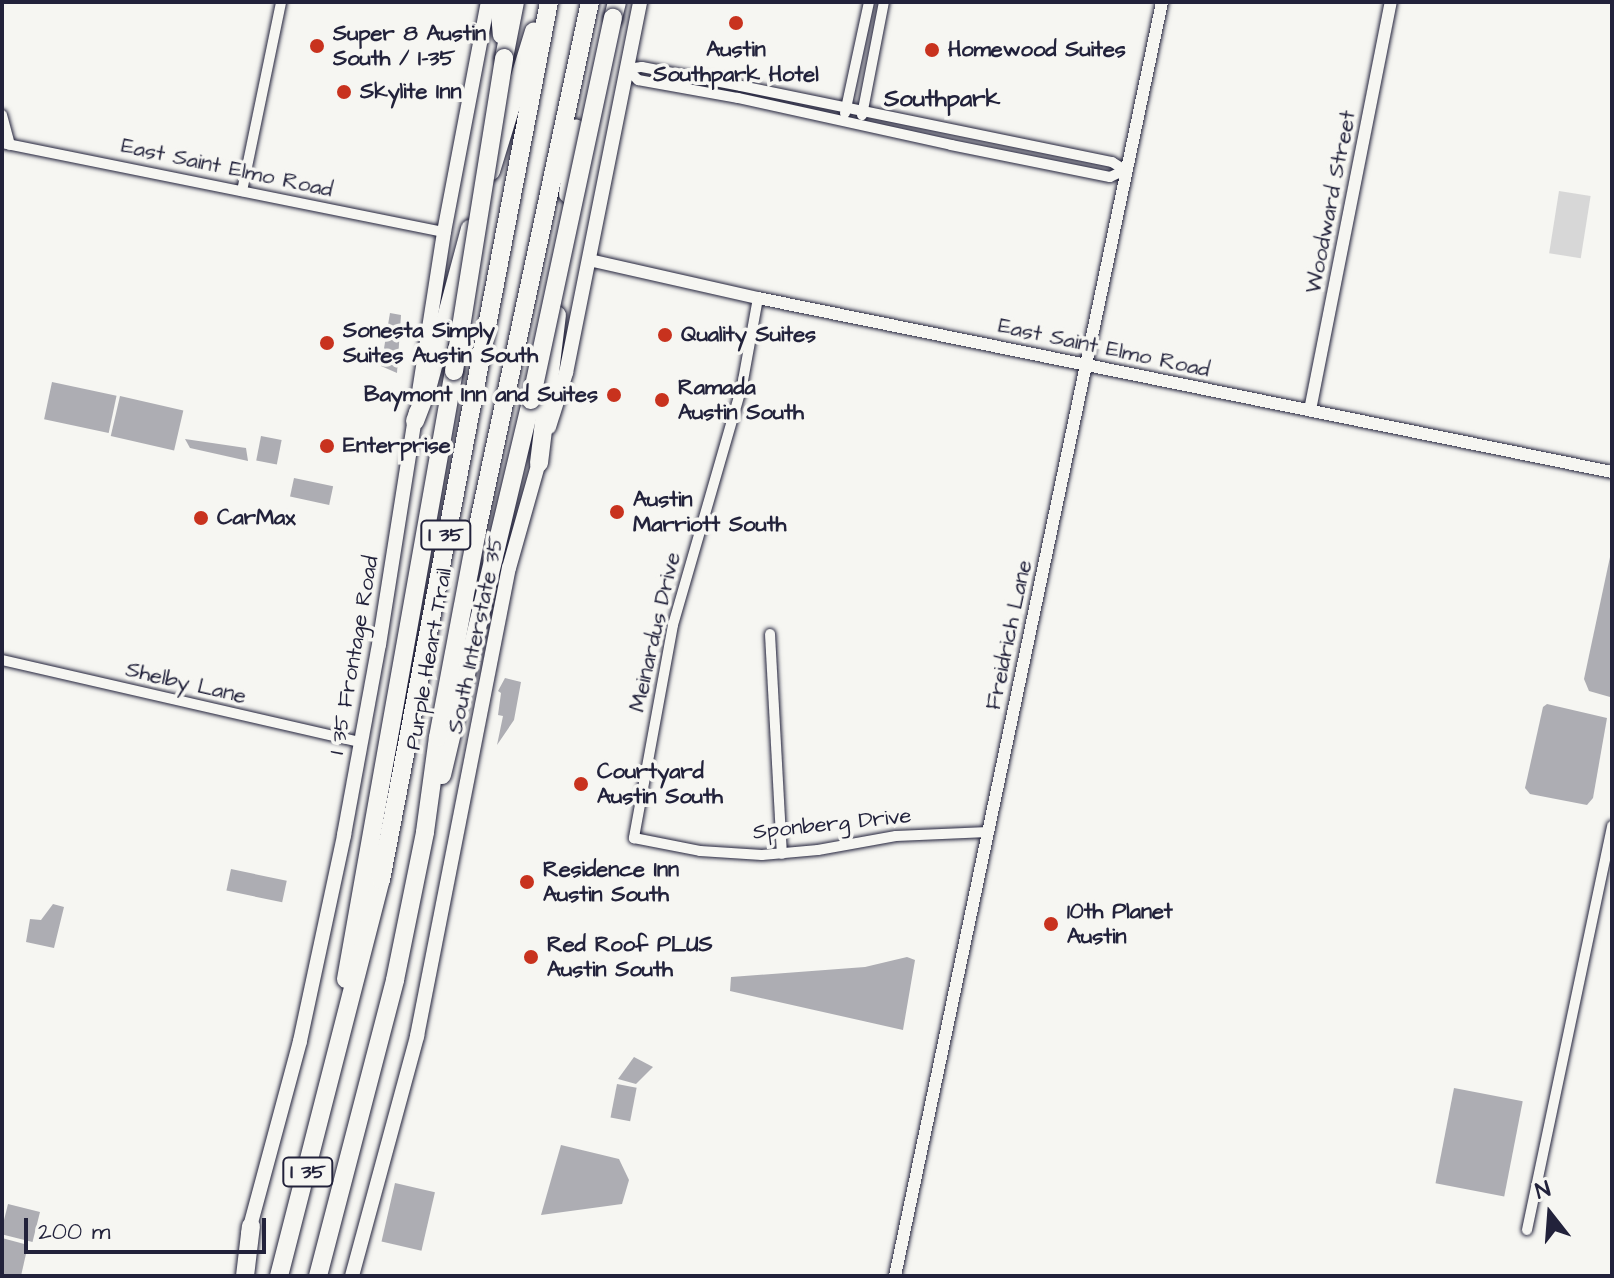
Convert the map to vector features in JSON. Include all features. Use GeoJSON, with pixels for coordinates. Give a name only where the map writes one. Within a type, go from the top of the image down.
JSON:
{"type":"FeatureCollection","features":[{"type":"Feature","properties":{"kind":"highway"},"geometry":{"type":"LineString","coordinates":[[499,2],[504,58]]}},
{"type":"Feature","properties":{"kind":"highway"},"geometry":{"type":"LineString","coordinates":[[335,1067],[352,938],[454,371],[515,2]]}},
{"type":"Feature","properties":{"kind":"highway"},"geometry":{"type":"LineString","coordinates":[[415,421],[427,389],[472,223],[547,2]]}},
{"type":"Feature","properties":{"kind":"highway","name":"Purple Heart Trail"},"geometry":{"type":"LineString","coordinates":[[279,1276],[381,880],[547,2]]}},
{"type":"Feature","properties":{"kind":"highway","name":"Purple Heart Trail"},"geometry":{"type":"LineString","coordinates":[[318,1276],[380,1044],[425,832],[438,737],[476,535],[579,68],[590,2]]}},
{"type":"Feature","properties":{"kind":"highway"},"geometry":{"type":"LineString","coordinates":[[425,832],[466,684],[531,400],[614,7]]}},
{"type":"Feature","properties":{"kind":"highway"},"geometry":{"type":"LineString","coordinates":[[539,463],[579,105],[579,68]]}},
{"type":"Feature","properties":{"kind":"highway"},"geometry":{"type":"LineString","coordinates":[[245,1276],[251,1226]]}},
{"type":"Feature","properties":{"kind":"main road"},"geometry":{"type":"LineString","coordinates":[[415,421],[444,232],[488,2]]}},
{"type":"Feature","properties":{"kind":"main road","name":"South Interstate 35"},"geometry":{"type":"LineString","coordinates":[[352,1276],[417,1036],[464,814],[509,568],[566,373],[640,2]]}},
{"type":"Feature","properties":{"kind":"main road","name":"I 35 Frontage Road"},"geometry":{"type":"LineString","coordinates":[[251,1226],[288,1089],[331,896],[361,742],[415,421]]}},
{"type":"Feature","properties":{"kind":"main road"},"geometry":{"type":"LineString","coordinates":[[236,1276],[251,1226]]}},
{"type":"Feature","properties":{"kind":"street"},"geometry":{"type":"LineString","coordinates":[[242,191],[281,2]]}},
{"type":"Feature","properties":{"kind":"street"},"geometry":{"type":"LineString","coordinates":[[843,121],[869,2]]}},
{"type":"Feature","properties":{"kind":"street"},"geometry":{"type":"LineString","coordinates":[[860,125],[884,2]]}},
{"type":"Feature","properties":{"kind":"street","name":"Freidrich Lane"},"geometry":{"type":"LineString","coordinates":[[895,1276],[1162,2]]}},
{"type":"Feature","properties":{"kind":"street","name":"Woodward Street"},"geometry":{"type":"LineString","coordinates":[[1310,410],[1391,2]]}},
{"type":"Feature","properties":{"kind":"street"},"geometry":{"type":"LineString","coordinates":[[627,69],[642,67],[741,86],[1112,162],[1125,170]]}},
{"type":"Feature","properties":{"kind":"street"},"geometry":{"type":"LineString","coordinates":[[627,69],[638,80],[738,98],[1110,177],[1125,170]]}},
{"type":"Feature","properties":{"kind":"street"},"geometry":{"type":"LineString","coordinates":[[738,98],[741,86]]}},
{"type":"Feature","properties":{"kind":"street"},"geometry":{"type":"LineString","coordinates":[[2,115],[6,144]]}},
{"type":"Feature","properties":{"kind":"street","name":"East Saint Elmo Road"},"geometry":{"type":"LineString","coordinates":[[6,144],[444,232]]}},
{"type":"Feature","properties":{"kind":"street","name":"East Saint Elmo Road"},"geometry":{"type":"LineString","coordinates":[[589,260],[758,298],[1612,472]]}},
{"type":"Feature","properties":{"kind":"street","name":"Meinardus Drive"},"geometry":{"type":"LineString","coordinates":[[634,838],[673,625],[742,386],[758,298]]}},
{"type":"Feature","properties":{"kind":"street"},"geometry":{"type":"LineString","coordinates":[[770,634],[782,854]]}},
{"type":"Feature","properties":{"kind":"street","name":"Shelby Lane"},"geometry":{"type":"LineString","coordinates":[[2,660],[361,742]]}},
{"type":"Feature","properties":{"kind":"street"},"geometry":{"type":"LineString","coordinates":[[1527,1230],[1612,826]]}},
{"type":"Feature","properties":{"kind":"street","name":"Sponberg Drive"},"geometry":{"type":"LineString","coordinates":[[634,838],[714,852],[782,854],[896,836],[988,832]]}},
{"type":"Feature","properties":{"kind":"shaded area"},"geometry":{"type":"Polygon","coordinates":[[[1559,191],[1591,196],[1581,258],[1549,253],[1559,191]]]}},
{"type":"Feature","properties":{"kind":"shaded area"},"geometry":{"type":"Polygon","coordinates":[[[390,313],[401,315],[397,373],[381,366],[390,313]]]}},
{"type":"Feature","properties":{"kind":"shaded area"},"geometry":{"type":"Polygon","coordinates":[[[52,382],[117,396],[109,433],[44,419],[52,382]]]}},
{"type":"Feature","properties":{"kind":"shaded area"},"geometry":{"type":"Polygon","coordinates":[[[120,396],[183,411],[174,451],[111,436],[120,396]]]}},
{"type":"Feature","properties":{"kind":"shaded area"},"geometry":{"type":"Polygon","coordinates":[[[261,436],[282,440],[277,465],[256,461],[261,436]]]}},
{"type":"Feature","properties":{"kind":"shaded area"},"geometry":{"type":"Polygon","coordinates":[[[185,439],[246,448],[248,461],[190,448],[185,439]]]}},
{"type":"Feature","properties":{"kind":"shaded area"},"geometry":{"type":"Polygon","coordinates":[[[294,478],[333,486],[329,505],[290,497],[294,478]]]}},
{"type":"Feature","properties":{"kind":"shaded area"},"geometry":{"type":"Polygon","coordinates":[[[1610,557],[1610,697],[1589,691],[1584,679],[1610,557]]]}},
{"type":"Feature","properties":{"kind":"shaded area"},"geometry":{"type":"Polygon","coordinates":[[[505,678],[521,682],[514,720],[497,745],[503,716],[498,715],[501,693],[498,691],[505,678]]]}},
{"type":"Feature","properties":{"kind":"shaded area"},"geometry":{"type":"Polygon","coordinates":[[[1547,704],[1607,718],[1593,798],[1587,805],[1530,794],[1525,788],[1543,707],[1547,704]]]}},
{"type":"Feature","properties":{"kind":"shaded area"},"geometry":{"type":"Polygon","coordinates":[[[231,869],[287,881],[282,902],[226,891],[231,869]]]}},
{"type":"Feature","properties":{"kind":"shaded area"},"geometry":{"type":"Polygon","coordinates":[[[53,904],[64,907],[54,948],[26,942],[30,919],[41,920],[53,904]]]}},
{"type":"Feature","properties":{"kind":"shaded area"},"geometry":{"type":"Polygon","coordinates":[[[907,957],[915,960],[903,1030],[730,991],[731,977],[865,967],[907,957]]]}},
{"type":"Feature","properties":{"kind":"shaded area"},"geometry":{"type":"Polygon","coordinates":[[[634,1057],[653,1067],[636,1084],[618,1079],[634,1057]]]}},
{"type":"Feature","properties":{"kind":"shaded area"},"geometry":{"type":"Polygon","coordinates":[[[617,1084],[637,1088],[630,1121],[611,1117],[617,1084]]]}},
{"type":"Feature","properties":{"kind":"shaded area"},"geometry":{"type":"Polygon","coordinates":[[[1454,1088],[1523,1101],[1504,1197],[1435,1183],[1454,1088]]]}},
{"type":"Feature","properties":{"kind":"shaded area"},"geometry":{"type":"Polygon","coordinates":[[[561,1145],[619,1159],[629,1180],[622,1204],[541,1215],[561,1145]]]}},
{"type":"Feature","properties":{"kind":"shaded area"},"geometry":{"type":"Polygon","coordinates":[[[395,1183],[435,1192],[421,1251],[382,1241],[395,1183]]]}},
{"type":"Feature","properties":{"kind":"shaded area"},"geometry":{"type":"Polygon","coordinates":[[[8,1204],[40,1212],[33,1242],[2,1234],[8,1204]]]}},
{"type":"Feature","properties":{"kind":"shaded area"},"geometry":{"type":"Polygon","coordinates":[[[2,1238],[28,1245],[21,1276],[2,1276],[2,1238]]]}},
{"type":"Feature","properties":{"kind":"place","name":"Austin Southpark Hotel"},"geometry":{"type":"Point","coordinates":[736,23]}},
{"type":"Feature","properties":{"kind":"place","name":"Super 8 Austin South / I-35"},"geometry":{"type":"Point","coordinates":[317,46]}},
{"type":"Feature","properties":{"kind":"place","name":"Homewood Suites"},"geometry":{"type":"Point","coordinates":[932,50]}},
{"type":"Feature","properties":{"kind":"place","name":"Skylite Inn"},"geometry":{"type":"Point","coordinates":[344,92]}},
{"type":"Feature","properties":{"kind":"place","name":"Quality Suites"},"geometry":{"type":"Point","coordinates":[665,335]}},
{"type":"Feature","properties":{"kind":"place","name":"Sonesta Simply Suites Austin South"},"geometry":{"type":"Point","coordinates":[327,343]}},
{"type":"Feature","properties":{"kind":"place","name":"Baymont Inn and Suites"},"geometry":{"type":"Point","coordinates":[614,395]}},
{"type":"Feature","properties":{"kind":"place","name":"Ramada Austin South"},"geometry":{"type":"Point","coordinates":[662,400]}},
{"type":"Feature","properties":{"kind":"place","name":"Enterprise"},"geometry":{"type":"Point","coordinates":[327,446]}},
{"type":"Feature","properties":{"kind":"place","name":"Austin Marriott South"},"geometry":{"type":"Point","coordinates":[617,512]}},
{"type":"Feature","properties":{"kind":"place","name":"CarMax"},"geometry":{"type":"Point","coordinates":[201,518]}},
{"type":"Feature","properties":{"kind":"place","name":"Courtyard Austin South"},"geometry":{"type":"Point","coordinates":[581,784]}},
{"type":"Feature","properties":{"kind":"place","name":"Residence Inn Austin South"},"geometry":{"type":"Point","coordinates":[527,882]}},
{"type":"Feature","properties":{"kind":"place","name":"10th Planet Austin"},"geometry":{"type":"Point","coordinates":[1051,924]}},
{"type":"Feature","properties":{"kind":"place","name":"Red Roof PLUS Austin South"},"geometry":{"type":"Point","coordinates":[531,957]}},
{"type":"Feature","properties":{"kind":"district","name":"Southpark"},"geometry":{"type":"Point","coordinates":[942,100]}}]}
